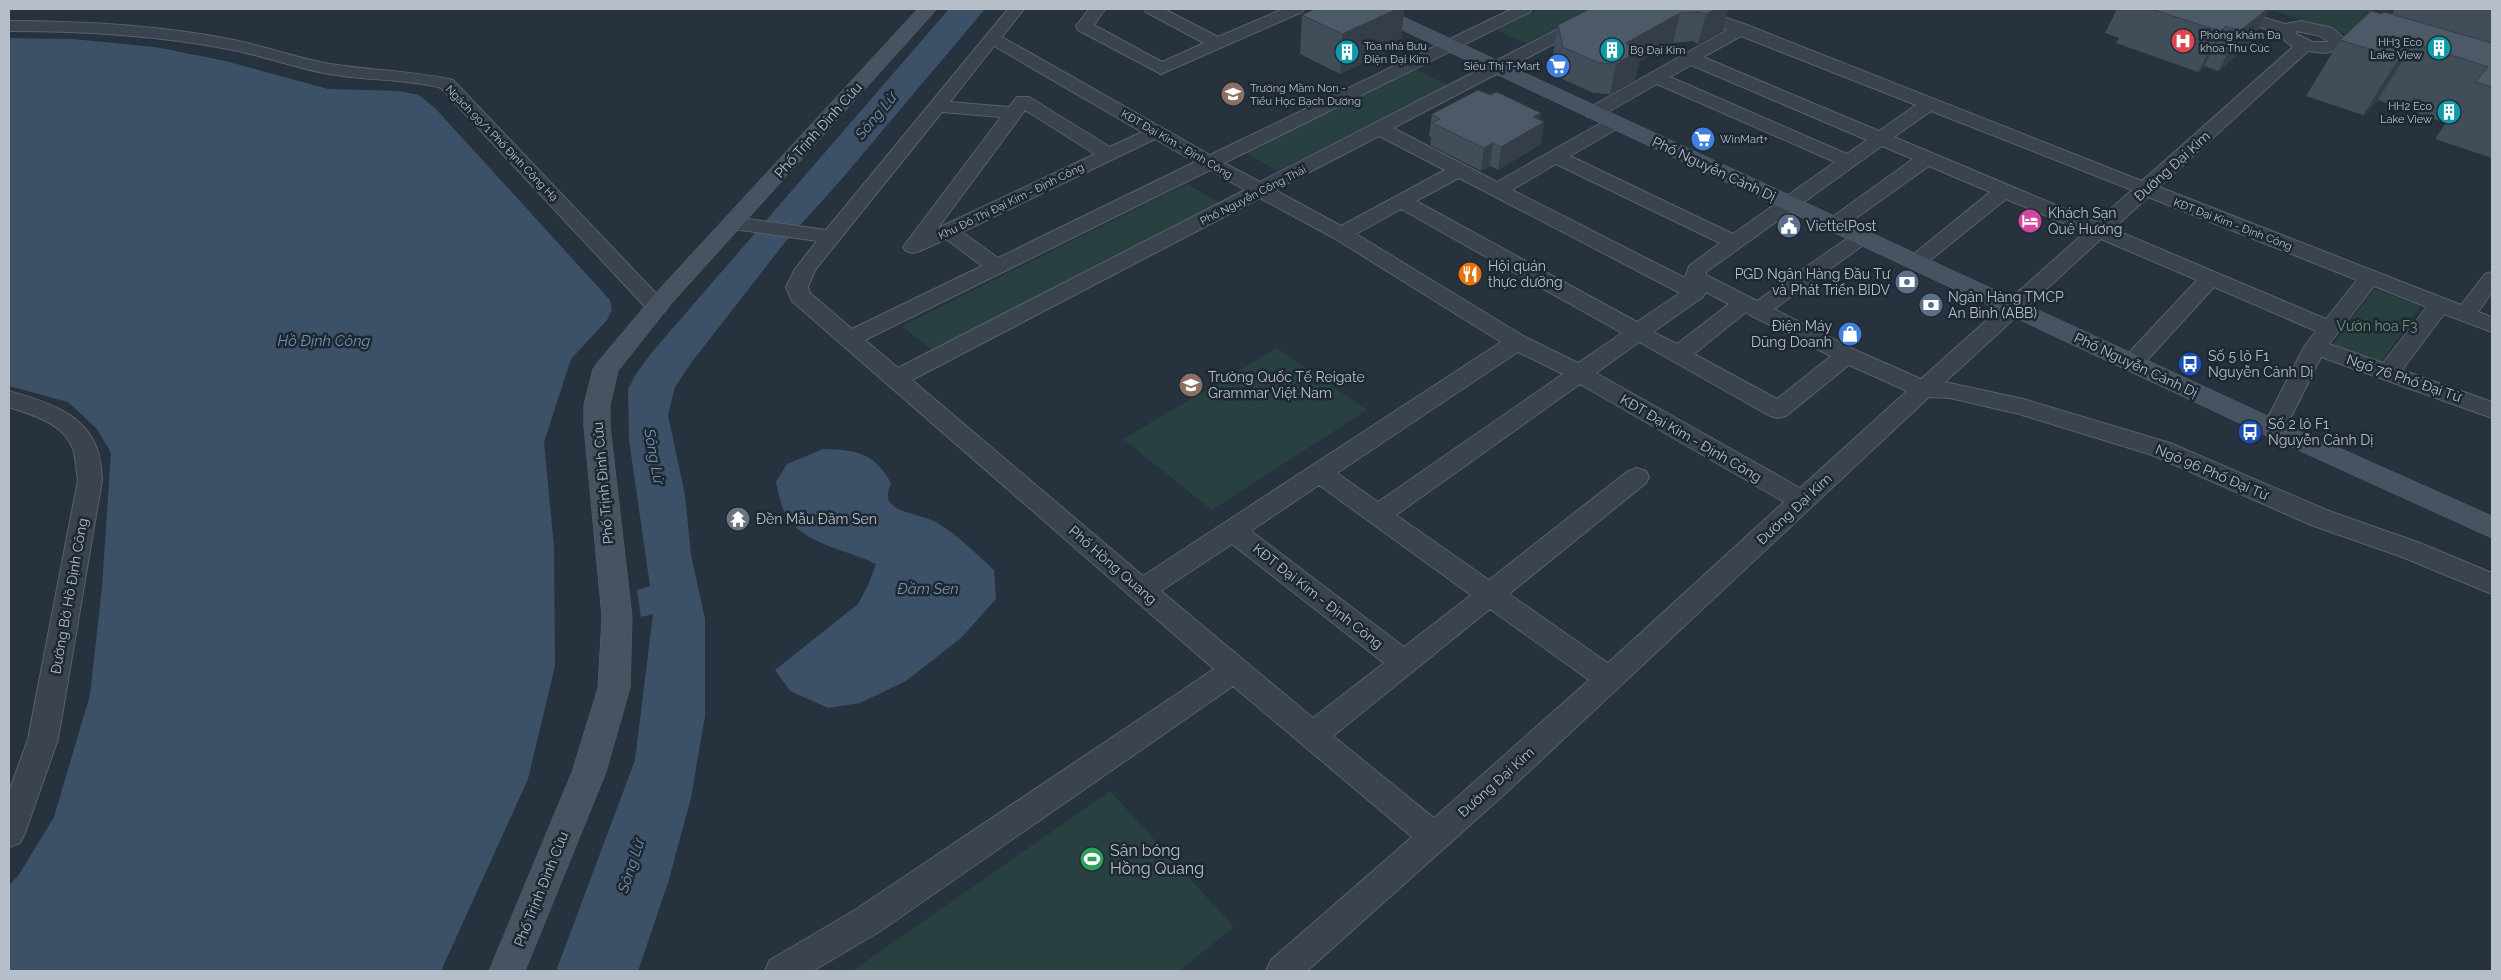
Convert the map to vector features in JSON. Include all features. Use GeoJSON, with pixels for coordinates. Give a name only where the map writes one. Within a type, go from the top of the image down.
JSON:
{"type":"FeatureCollection","features":[{"type":"Feature","properties":{"kind":"main road","name":"Phố Trịnh Đình Cửu"},"geometry":{"type":"LineString","coordinates":[[507,971],[590,772],[614,688],[617,617],[598,450],[597,405],[606,370],[657,306],[742,224],[928,9]]}},
{"type":"Feature","properties":{"kind":"main road","name":"Phố Nguyễn Cảnh Dị"},"geometry":{"type":"LineString","coordinates":[[1372,9],[2274,429],[2492,528]]}},
{"type":"Feature","properties":{"kind":"street"},"geometry":{"type":"LineString","coordinates":[[742,224],[830,237],[939,106],[1016,9]]}},
{"type":"Feature","properties":{"kind":"street"},"geometry":{"type":"LineString","coordinates":[[1097,9],[1084,26],[1161,69],[1296,9]]}},
{"type":"Feature","properties":{"kind":"street"},"geometry":{"type":"LineString","coordinates":[[1152,9],[1218,44]]}},
{"type":"Feature","properties":{"kind":"street"},"geometry":{"type":"LineString","coordinates":[[1252,9],[1272,20]]}},
{"type":"Feature","properties":{"kind":"street"},"geometry":{"type":"LineString","coordinates":[[850,339],[1524,9]]}},
{"type":"Feature","properties":{"kind":"street","name":"Phố Nguyễn Công Thái"},"geometry":{"type":"LineString","coordinates":[[896,379],[1610,9]]}},
{"type":"Feature","properties":{"kind":"street","name":"KĐT Đại Kim - Định Công"},"geometry":{"type":"LineString","coordinates":[[1687,9],[2492,325]]}},
{"type":"Feature","properties":{"kind":"street"},"geometry":{"type":"LineString","coordinates":[[2220,9],[2290,28],[2318,29],[2345,44],[2328,48],[2304,45],[2288,36],[2290,28]]}},
{"type":"Feature","properties":{"kind":"street"},"geometry":{"type":"LineString","coordinates":[[2239,9],[2290,28]]}},
{"type":"Feature","properties":{"kind":"street","name":"Ngách 99/1 Phố Định Công Hạ"},"geometry":{"type":"LineString","coordinates":[[9,26],[108,29],[180,37],[256,50],[324,68],[369,74],[423,77],[447,84],[657,306]]}},
{"type":"Feature","properties":{"kind":"street"},"geometry":{"type":"LineString","coordinates":[[1593,113],[1741,29]]}},
{"type":"Feature","properties":{"kind":"street","name":"KĐT Đại Kim - Định Công"},"geometry":{"type":"LineString","coordinates":[[992,38],[1210,163],[1341,234],[1517,342],[1581,374],[1802,501]]}},
{"type":"Feature","properties":{"kind":"street","name":"Đường Đại Kim"},"geometry":{"type":"LineString","coordinates":[[1283,971],[1435,838],[1923,389],[2146,190],[2304,45]]}},
{"type":"Feature","properties":{"kind":"street"},"geometry":{"type":"LineString","coordinates":[[1690,58],[2329,328]]}},
{"type":"Feature","properties":{"kind":"street"},"geometry":{"type":"LineString","coordinates":[[1656,77],[1848,162]]}},
{"type":"Feature","properties":{"kind":"street"},"geometry":{"type":"LineString","coordinates":[[939,106],[1014,113],[1023,101],[1109,154]]}},
{"type":"Feature","properties":{"kind":"street"},"geometry":{"type":"LineString","coordinates":[[1378,515],[1638,333],[1695,285],[1696,270],[1929,104]]}},
{"type":"Feature","properties":{"kind":"street","name":"Khu Đô Thị Đại Kim - Định Công"},"geometry":{"type":"LineString","coordinates":[[1014,113],[913,248],[1156,132]]}},
{"type":"Feature","properties":{"kind":"street"},"geometry":{"type":"LineString","coordinates":[[1497,190],[1614,123]]}},
{"type":"Feature","properties":{"kind":"street"},"geometry":{"type":"LineString","coordinates":[[1380,129],[1497,190],[1695,285],[1751,307],[1847,355],[1923,389]]}},
{"type":"Feature","properties":{"kind":"street"},"geometry":{"type":"LineString","coordinates":[[1556,157],[1735,243]]}},
{"type":"Feature","properties":{"kind":"street"},"geometry":{"type":"LineString","coordinates":[[1835,224],[1927,158]]}},
{"type":"Feature","properties":{"kind":"street"},"geometry":{"type":"LineString","coordinates":[[1341,234],[1458,170]]}},
{"type":"Feature","properties":{"kind":"street"},"geometry":{"type":"LineString","coordinates":[[1916,262],[2004,190]]}},
{"type":"Feature","properties":{"kind":"street"},"geometry":{"type":"LineString","coordinates":[[1401,202],[1778,410],[1847,355]]}},
{"type":"Feature","properties":{"kind":"street"},"geometry":{"type":"LineString","coordinates":[[948,231],[998,268]]}},
{"type":"Feature","properties":{"kind":"street","name":"Phố Hồng Quang"},"geometry":{"type":"LineString","coordinates":[[830,237],[805,269],[797,287],[800,296],[1234,670],[1435,838]]}},
{"type":"Feature","properties":{"kind":"street"},"geometry":{"type":"LineString","coordinates":[[1678,354],[1862,237]]}},
{"type":"Feature","properties":{"kind":"street"},"geometry":{"type":"LineString","coordinates":[[2132,363],[2211,278]]}},
{"type":"Feature","properties":{"kind":"street"},"geometry":{"type":"LineString","coordinates":[[2274,429],[2315,347],[2370,278]]}},
{"type":"Feature","properties":{"kind":"street"},"geometry":{"type":"LineString","coordinates":[[2465,314],[2492,278]]}},
{"type":"Feature","properties":{"kind":"street"},"geometry":{"type":"LineString","coordinates":[[2388,373],[2440,305]]}},
{"type":"Feature","properties":{"kind":"street"},"geometry":{"type":"LineString","coordinates":[[1143,590],[1517,342]]}},
{"type":"Feature","properties":{"kind":"street","name":"Ngõ 76 Phố Đại Từ"},"geometry":{"type":"LineString","coordinates":[[2315,347],[2492,410]]}},
{"type":"Feature","properties":{"kind":"street","name":"Ngõ 96 Phố Đại Từ"},"geometry":{"type":"LineString","coordinates":[[1923,389],[1950,390],[2023,407],[2162,449],[2320,518],[2412,550],[2492,584]]}},
{"type":"Feature","properties":{"kind":"street","name":"Đường Bờ Hồ Định Công"},"geometry":{"type":"LineString","coordinates":[[9,399],[54,414],[73,429],[85,447],[90,480],[43,739],[9,833]]}},
{"type":"Feature","properties":{"kind":"street"},"geometry":{"type":"LineString","coordinates":[[1319,473],[1609,679]]}},
{"type":"Feature","properties":{"kind":"street"},"geometry":{"type":"LineString","coordinates":[[1313,735],[1637,477]]}},
{"type":"Feature","properties":{"kind":"street","name":"KĐT Đại Kim - Định Công"},"geometry":{"type":"LineString","coordinates":[[1233,531],[1403,662]]}},
{"type":"Feature","properties":{"kind":"street"},"geometry":{"type":"LineString","coordinates":[[782,971],[867,921],[1234,670]]}},
{"type":"Feature","properties":{"kind":"green space"},"geometry":{"type":"Polygon","coordinates":[[[1538,9],[1594,9],[1526,43],[1496,30],[1538,9]]]}},
{"type":"Feature","properties":{"kind":"green space"},"geometry":{"type":"Polygon","coordinates":[[[2268,9],[2373,9],[2346,34],[2268,9]]]}},
{"type":"Feature","properties":{"kind":"green space"},"geometry":{"type":"Polygon","coordinates":[[[1415,69],[1447,85],[1278,171],[1246,153],[1415,69]]]}},
{"type":"Feature","properties":{"kind":"green space"},"geometry":{"type":"Polygon","coordinates":[[[1187,184],[1220,203],[932,350],[902,326],[1187,184]]]}},
{"type":"Feature","properties":{"kind":"green space","name":"Vườn hoa F3"},"geometry":{"type":"Polygon","coordinates":[[[2375,289],[2420,306],[2380,364],[2333,344],[2375,289]]]}},
{"type":"Feature","properties":{"kind":"green space"},"geometry":{"type":"Polygon","coordinates":[[[1277,348],[1367,410],[1212,510],[1123,439],[1277,348]]]}},
{"type":"Feature","properties":{"kind":"green space","name":"Sân bóng Hồng Quang"},"geometry":{"type":"Polygon","coordinates":[[[1110,791],[1234,927],[1179,971],[852,971],[1110,791]]]}},
{"type":"Feature","properties":{"kind":"water","name":"Sông Lừ"},"geometry":{"type":"Polygon","coordinates":[[[949,9],[985,9],[840,181],[786,241],[691,363],[675,387],[668,415],[685,495],[691,555],[705,619],[705,716],[691,798],[668,883],[638,971],[556,971],[635,760],[653,614],[641,617],[637,590],[650,586],[629,440],[628,389],[636,374],[653,351],[949,9]]]}},
{"type":"Feature","properties":{"kind":"water","name":"Hồ Định Công"},"geometry":{"type":"Polygon","coordinates":[[[9,38],[72,39],[155,47],[226,61],[328,89],[400,91],[419,95],[435,108],[610,300],[612,310],[607,320],[571,359],[544,442],[554,547],[555,666],[528,779],[441,971],[9,971],[9,886],[20,873],[54,817],[90,695],[102,587],[111,453],[97,429],[68,402],[9,386],[9,38]]]}},
{"type":"Feature","properties":{"kind":"water","name":"Đầm Sen"},"geometry":{"type":"Polygon","coordinates":[[[823,449],[855,452],[871,459],[878,465],[891,483],[888,497],[892,505],[903,511],[934,521],[950,531],[994,570],[996,599],[961,638],[906,681],[860,703],[828,708],[790,691],[775,670],[858,604],[876,564],[830,547],[808,536],[790,521],[784,512],[776,482],[787,464],[823,449]]]}},
{"type":"Feature","properties":{"kind":"building"},"geometry":{"type":"Polygon","coordinates":[[[1315,9],[1397,9],[1342,34],[1302,15],[1315,9]]]}},
{"type":"Feature","properties":{"kind":"building"},"geometry":{"type":"Polygon","coordinates":[[[1590,9],[1716,9],[1706,14],[1699,12],[1680,13],[1626,43],[1642,49],[1616,64],[1599,63],[1563,47],[1558,25],[1590,9]]]}},
{"type":"Feature","properties":{"kind":"building"},"geometry":{"type":"Polygon","coordinates":[[[2151,9],[2267,9],[2240,31],[2226,26],[2220,31],[2151,9]]]}},
{"type":"Feature","properties":{"kind":"building"},"geometry":{"type":"Polygon","coordinates":[[[2371,11],[2382,14],[2384,12],[2492,43],[2492,87],[2475,82],[2488,67],[2414,43],[2399,58],[2340,40],[2371,11]]]}},
{"type":"Feature","properties":{"kind":"building"},"geometry":{"type":"Polygon","coordinates":[[[1478,90],[1490,95],[1497,92],[1541,113],[1533,117],[1544,122],[1501,147],[1493,143],[1484,148],[1432,123],[1440,119],[1432,114],[1478,90]]]}},
{"type":"Feature","properties":{"kind":"place","name":"Phòng khám Đa khoa Thu Cúc"},"geometry":{"type":"Point","coordinates":[2183,41]}},
{"type":"Feature","properties":{"kind":"place","name":"HH3 Eco Lake View"},"geometry":{"type":"Point","coordinates":[2439,48]}},
{"type":"Feature","properties":{"kind":"place","name":"B9 Đại Kim"},"geometry":{"type":"Point","coordinates":[1612,50]}},
{"type":"Feature","properties":{"kind":"place","name":"Tòa nhà Bưu Điện Đại Kim"},"geometry":{"type":"Point","coordinates":[1347,52]}},
{"type":"Feature","properties":{"kind":"place","name":"Siêu Thị T-Mart"},"geometry":{"type":"Point","coordinates":[1558,66]}},
{"type":"Feature","properties":{"kind":"place","name":"Trường Mầm Non - Tiểu Học Bạch Dương"},"geometry":{"type":"Point","coordinates":[1233,94]}},
{"type":"Feature","properties":{"kind":"place","name":"HH2 Eco Lake View"},"geometry":{"type":"Point","coordinates":[2449,112]}},
{"type":"Feature","properties":{"kind":"place","name":"WinMart+"},"geometry":{"type":"Point","coordinates":[1703,139]}},
{"type":"Feature","properties":{"kind":"place","name":"Khách Sạn Quê Hương"},"geometry":{"type":"Point","coordinates":[2030,221]}},
{"type":"Feature","properties":{"kind":"place","name":"ViettelPost"},"geometry":{"type":"Point","coordinates":[1789,226]}},
{"type":"Feature","properties":{"kind":"place","name":"Hội quán thực dưỡng"},"geometry":{"type":"Point","coordinates":[1470,274]}},
{"type":"Feature","properties":{"kind":"place","name":"PGD Ngân Hàng Đầu Tư và Phát Triển BIDV"},"geometry":{"type":"Point","coordinates":[1907,282]}},
{"type":"Feature","properties":{"kind":"place","name":"Ngân Hàng TMCP An Bình (ABB)"},"geometry":{"type":"Point","coordinates":[1931,305]}},
{"type":"Feature","properties":{"kind":"place","name":"Điện Máy Dũng Doanh"},"geometry":{"type":"Point","coordinates":[1850,334]}},
{"type":"Feature","properties":{"kind":"place","name":"Số 5 lô F1 Nguyễn Cảnh Dị"},"geometry":{"type":"Point","coordinates":[2190,364]}},
{"type":"Feature","properties":{"kind":"place","name":"Trường Quốc Tế Reigate Grammar Việt Nam"},"geometry":{"type":"Point","coordinates":[1191,385]}},
{"type":"Feature","properties":{"kind":"place","name":"Số 2 lô F1 Nguyễn Cảnh Dị"},"geometry":{"type":"Point","coordinates":[2250,432]}},
{"type":"Feature","properties":{"kind":"place","name":"Đền Mẫu Đầm Sen"},"geometry":{"type":"Point","coordinates":[738,519]}},
{"type":"Feature","properties":{"kind":"place","name":"Sân bóng Hồng Quang"},"geometry":{"type":"Point","coordinates":[1092,859]}}]}
